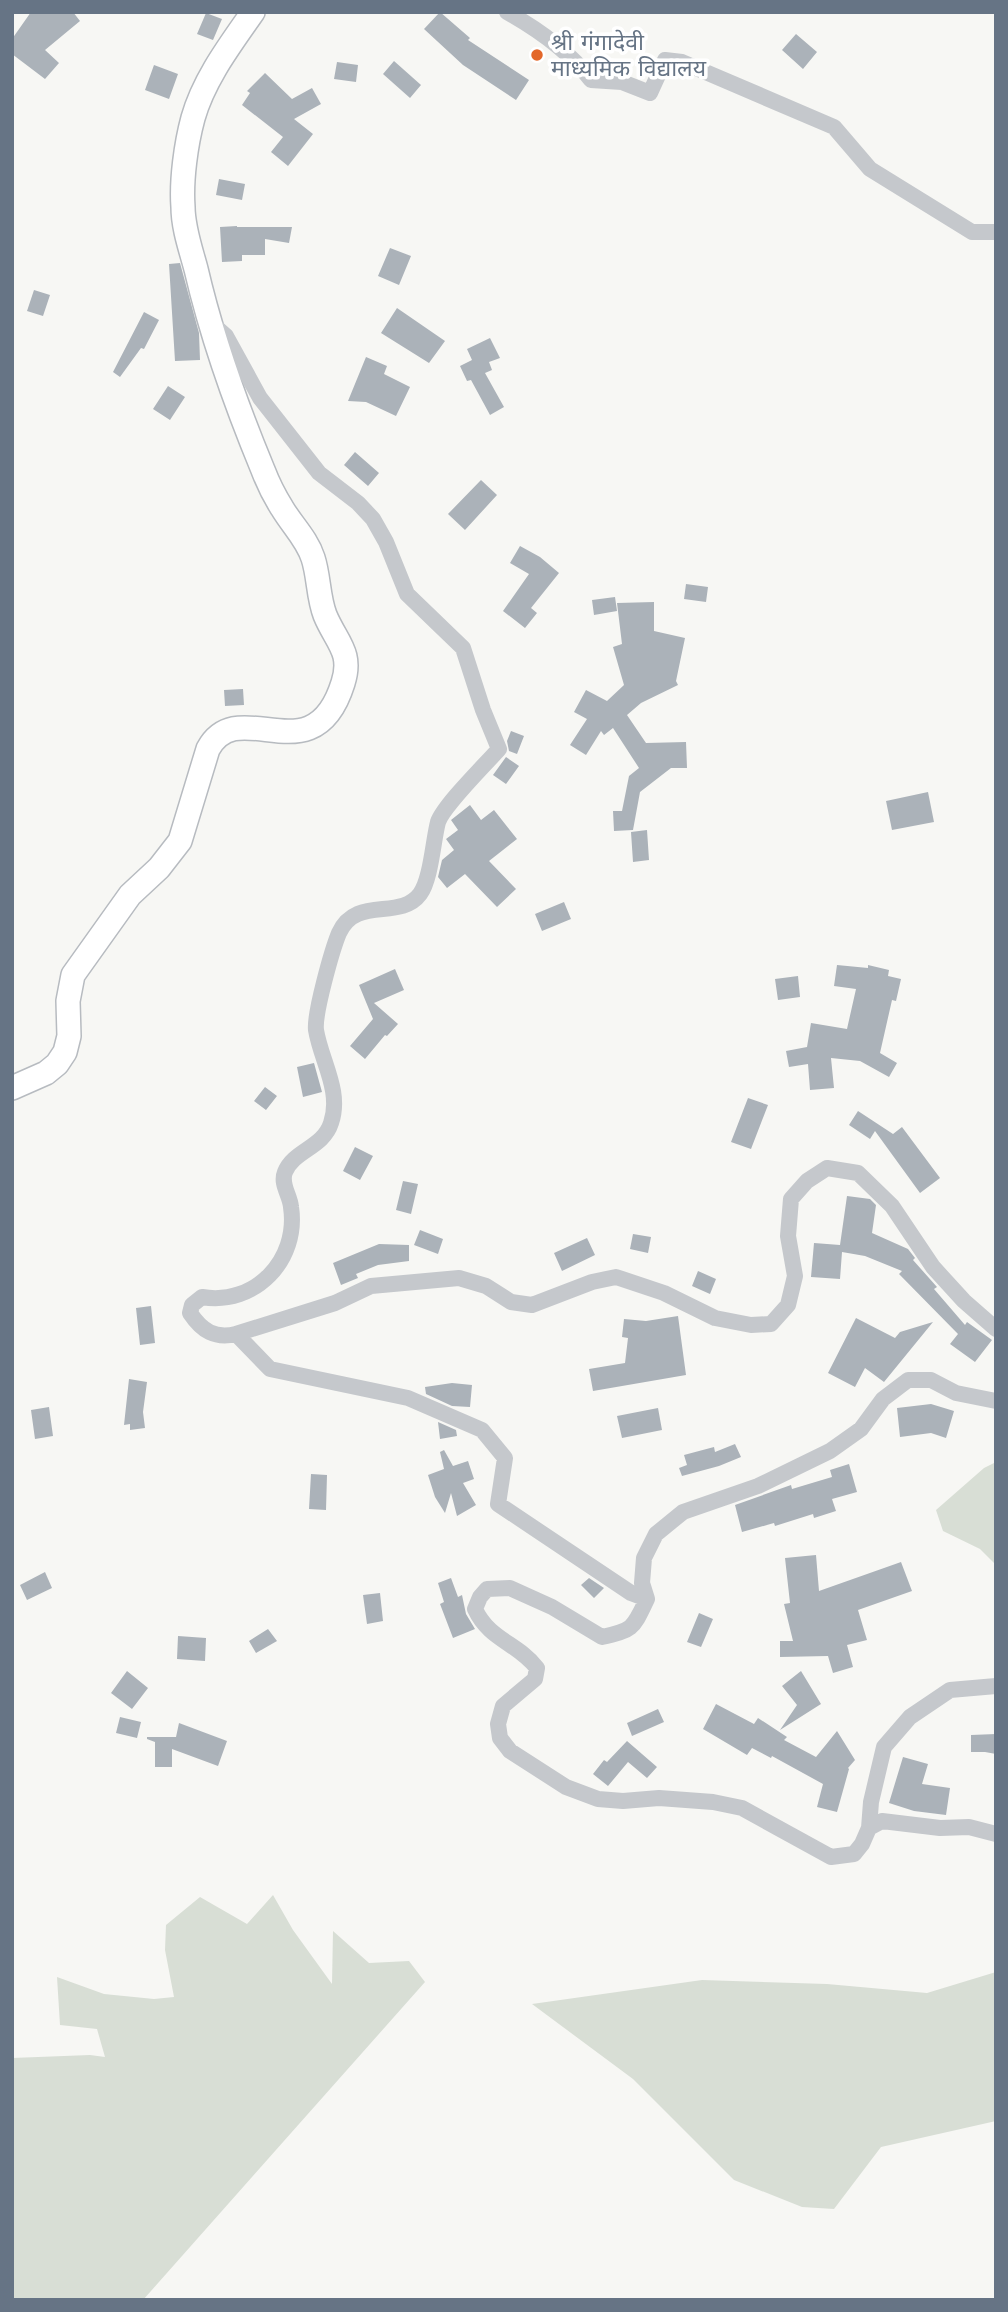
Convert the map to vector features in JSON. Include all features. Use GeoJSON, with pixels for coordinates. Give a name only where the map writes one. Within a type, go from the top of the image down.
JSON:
{"type":"FeatureCollection","features":[{"type":"Feature","properties":{"kind":"main road"},"geometry":{"type":"LineString","coordinates":[[12,1088],[46,1073],[57,1064],[65,1052],[69,1036],[68,1001],[73,975],[124,902],[159,869],[180,841],[208,749],[214,738],[223,731],[236,728],[300,732],[314,726],[326,715],[343,684],[347,668],[346,654],[325,615],[313,557],[281,508],[263,471],[208,321],[183,210],[183,183],[193,118],[208,80],[253,12]]}},
{"type":"Feature","properties":{"kind":"street"},"geometry":{"type":"LineString","coordinates":[[507,12],[537,29],[579,63],[591,80],[622,82],[650,93],[665,60],[682,62],[834,127],[870,169],[971,232],[996,232]]}},
{"type":"Feature","properties":{"kind":"street"},"geometry":{"type":"LineString","coordinates":[[208,321],[226,336],[260,398],[319,473],[358,503],[373,519],[386,542],[407,594],[463,648],[499,749],[439,820],[421,893],[407,906],[368,910],[355,915],[341,929],[329,960],[316,1028],[331,1078],[334,1111],[331,1125],[325,1136],[293,1160],[284,1173],[284,1186],[292,1206],[291,1231],[283,1257],[265,1281],[240,1295],[219,1300],[202,1297],[192,1305],[190,1313],[199,1326],[222,1337],[334,1303],[371,1286],[459,1278],[486,1286],[511,1303],[532,1306],[592,1282],[616,1276],[664,1293],[715,1318],[751,1325],[771,1324],[788,1305],[795,1276],[788,1236],[791,1199],[807,1181],[827,1168],[858,1173],[892,1206],[933,1267],[964,1301],[996,1329]]}},
{"type":"Feature","properties":{"kind":"street"},"geometry":{"type":"LineString","coordinates":[[236,1334],[270,1369],[408,1398],[482,1430],[505,1458],[498,1504],[631,1593],[647,1598]]}},
{"type":"Feature","properties":{"kind":"street"},"geometry":{"type":"LineString","coordinates":[[996,1401],[956,1393],[932,1380],[908,1380],[883,1399],[861,1429],[830,1451],[758,1486],[683,1512],[656,1534],[644,1558],[642,1583],[647,1598],[637,1619],[626,1632],[602,1637],[552,1607],[510,1588],[487,1589],[475,1609],[481,1623],[499,1639],[519,1649],[537,1668],[535,1679],[503,1706],[498,1724],[500,1738],[510,1751],[566,1787],[598,1800],[659,1798],[713,1802],[742,1808],[831,1857],[853,1854],[862,1844],[869,1828],[871,1802],[884,1747],[910,1717],[950,1690],[996,1686]]}},
{"type":"Feature","properties":{"kind":"street"},"geometry":{"type":"LineString","coordinates":[[869,1828],[882,1821],[940,1828],[969,1827],[996,1834]]}},
{"type":"Feature","properties":{"kind":"shaded area"},"geometry":{"type":"Polygon","coordinates":[[[996,1462],[996,1565],[980,1549],[943,1531],[936,1510],[984,1468],[996,1462]]]}},
{"type":"Feature","properties":{"kind":"shaded area"},"geometry":{"type":"Polygon","coordinates":[[[273,1895],[293,1930],[332,1984],[333,1931],[369,1963],[409,1961],[425,1982],[143,2300],[12,2300],[12,2058],[90,2055],[105,2057],[97,2029],[60,2025],[57,1977],[104,1994],[154,1999],[174,1997],[165,1950],[166,1925],[200,1897],[247,1924],[273,1895]]]}},
{"type":"Feature","properties":{"kind":"shaded area"},"geometry":{"type":"Polygon","coordinates":[[[996,1972],[996,2121],[881,2147],[834,2209],[802,2207],[734,2180],[633,2079],[532,2004],[702,1980],[827,1984],[927,1993],[996,1972]]]}},
{"type":"Feature","properties":{"kind":"building"},"geometry":{"type":"Polygon","coordinates":[[[31,12],[73,12],[80,21],[45,50],[59,63],[45,79],[12,54],[12,39],[31,12]]]}},
{"type":"Feature","properties":{"kind":"building"},"geometry":{"type":"Polygon","coordinates":[[[440,12],[470,38],[468,40],[529,80],[516,100],[463,65],[424,29],[440,12]]]}},
{"type":"Feature","properties":{"kind":"building"},"geometry":{"type":"Polygon","coordinates":[[[206,13],[222,19],[213,40],[197,34],[206,13]]]}},
{"type":"Feature","properties":{"kind":"building"},"geometry":{"type":"Polygon","coordinates":[[[796,34],[817,52],[803,69],[782,50],[796,34]]]}},
{"type":"Feature","properties":{"kind":"building"},"geometry":{"type":"Polygon","coordinates":[[[394,61],[421,85],[410,98],[383,74],[394,61]]]}},
{"type":"Feature","properties":{"kind":"building"},"geometry":{"type":"Polygon","coordinates":[[[337,62],[358,65],[356,82],[334,79],[337,62]]]}},
{"type":"Feature","properties":{"kind":"building"},"geometry":{"type":"Polygon","coordinates":[[[154,65],[178,74],[169,99],[145,90],[154,65]]]}},
{"type":"Feature","properties":{"kind":"building"},"geometry":{"type":"Polygon","coordinates":[[[265,73],[292,99],[312,88],[321,104],[294,119],[313,134],[288,166],[271,152],[283,137],[242,105],[250,93],[247,91],[265,73]]]}},
{"type":"Feature","properties":{"kind":"building"},"geometry":{"type":"Polygon","coordinates":[[[219,179],[245,184],[242,200],[216,195],[219,179]]]}},
{"type":"Feature","properties":{"kind":"building"},"geometry":{"type":"Polygon","coordinates":[[[220,227],[292,227],[289,243],[265,239],[265,255],[242,255],[242,261],[222,262],[220,227]]]}},
{"type":"Feature","properties":{"kind":"building"},"geometry":{"type":"Polygon","coordinates":[[[390,248],[411,256],[399,285],[378,276],[390,248]]]}},
{"type":"Feature","properties":{"kind":"building"},"geometry":{"type":"Polygon","coordinates":[[[180,263],[199,333],[200,360],[175,361],[169,264],[180,263]]]}},
{"type":"Feature","properties":{"kind":"building"},"geometry":{"type":"Polygon","coordinates":[[[34,290],[50,295],[43,316],[27,311],[34,290]]]}},
{"type":"Feature","properties":{"kind":"building"},"geometry":{"type":"Polygon","coordinates":[[[397,308],[445,341],[429,363],[381,333],[397,308]]]}},
{"type":"Feature","properties":{"kind":"building"},"geometry":{"type":"Polygon","coordinates":[[[144,312],[159,320],[144,349],[141,348],[120,377],[113,372],[144,312]]]}},
{"type":"Feature","properties":{"kind":"building"},"geometry":{"type":"Polygon","coordinates":[[[490,338],[500,358],[489,362],[492,370],[485,373],[504,407],[490,415],[460,366],[472,360],[467,349],[490,338]]]}},
{"type":"Feature","properties":{"kind":"building"},"geometry":{"type":"Polygon","coordinates":[[[366,357],[387,366],[384,374],[410,387],[396,416],[366,402],[348,401],[366,357]]]}},
{"type":"Feature","properties":{"kind":"building"},"geometry":{"type":"Polygon","coordinates":[[[168,386],[185,397],[170,420],[153,409],[168,386]]]}},
{"type":"Feature","properties":{"kind":"building"},"geometry":{"type":"Polygon","coordinates":[[[355,452],[379,473],[368,486],[344,465],[355,452]]]}},
{"type":"Feature","properties":{"kind":"building"},"geometry":{"type":"Polygon","coordinates":[[[481,480],[497,495],[465,530],[448,514],[481,480]]]}},
{"type":"Feature","properties":{"kind":"building"},"geometry":{"type":"Polygon","coordinates":[[[520,546],[540,557],[559,573],[531,608],[537,613],[525,628],[503,611],[529,574],[510,563],[520,546]]]}},
{"type":"Feature","properties":{"kind":"building"},"geometry":{"type":"Polygon","coordinates":[[[686,584],[708,587],[706,602],[684,599],[686,584]]]}},
{"type":"Feature","properties":{"kind":"building"},"geometry":{"type":"Polygon","coordinates":[[[615,597],[617,611],[594,615],[592,600],[615,597]]]}},
{"type":"Feature","properties":{"kind":"building"},"geometry":{"type":"Polygon","coordinates":[[[654,602],[654,631],[685,638],[676,681],[678,685],[641,703],[627,715],[646,743],[686,742],[687,768],[671,768],[640,792],[633,830],[614,831],[613,811],[622,811],[629,776],[639,768],[613,728],[604,735],[601,731],[586,755],[570,745],[587,719],[574,712],[586,690],[607,701],[624,685],[613,647],[622,644],[617,603],[654,602]]]}},
{"type":"Feature","properties":{"kind":"building"},"geometry":{"type":"Polygon","coordinates":[[[243,689],[244,705],[225,706],[224,690],[243,689]]]}},
{"type":"Feature","properties":{"kind":"building"},"geometry":{"type":"Polygon","coordinates":[[[511,731],[524,736],[517,754],[509,751],[507,741],[511,731]]]}},
{"type":"Feature","properties":{"kind":"building"},"geometry":{"type":"Polygon","coordinates":[[[506,757],[519,766],[506,784],[493,775],[506,757]]]}},
{"type":"Feature","properties":{"kind":"building"},"geometry":{"type":"Polygon","coordinates":[[[928,792],[934,822],[892,830],[886,801],[928,792]]]}},
{"type":"Feature","properties":{"kind":"building"},"geometry":{"type":"Polygon","coordinates":[[[470,805],[481,820],[494,810],[517,839],[489,861],[516,889],[497,907],[465,874],[447,888],[438,877],[442,860],[454,850],[446,839],[458,830],[451,820],[470,805]]]}},
{"type":"Feature","properties":{"kind":"building"},"geometry":{"type":"Polygon","coordinates":[[[647,830],[649,860],[633,862],[631,832],[647,830]]]}},
{"type":"Feature","properties":{"kind":"building"},"geometry":{"type":"Polygon","coordinates":[[[564,902],[571,919],[542,931],[535,914],[564,902]]]}},
{"type":"Feature","properties":{"kind":"building"},"geometry":{"type":"Polygon","coordinates":[[[837,965],[868,968],[868,965],[889,970],[888,976],[901,979],[896,1001],[892,1000],[880,1053],[897,1063],[889,1077],[860,1061],[831,1058],[834,1088],[810,1090],[808,1064],[789,1067],[786,1051],[807,1047],[811,1023],[847,1029],[856,989],[834,986],[837,965]]]}},
{"type":"Feature","properties":{"kind":"building"},"geometry":{"type":"Polygon","coordinates":[[[395,969],[404,990],[374,1003],[398,1024],[365,1059],[350,1046],[373,1019],[359,985],[395,969]]]}},
{"type":"Feature","properties":{"kind":"building"},"geometry":{"type":"Polygon","coordinates":[[[798,976],[800,997],[778,1000],[775,979],[798,976]]]}},
{"type":"Feature","properties":{"kind":"building"},"geometry":{"type":"Polygon","coordinates":[[[314,1063],[322,1092],[303,1097],[297,1067],[314,1063]]]}},
{"type":"Feature","properties":{"kind":"building"},"geometry":{"type":"Polygon","coordinates":[[[265,1087],[277,1096],[266,1110],[254,1101],[265,1087]]]}},
{"type":"Feature","properties":{"kind":"building"},"geometry":{"type":"Polygon","coordinates":[[[748,1098],[768,1105],[751,1149],[731,1142],[748,1098]]]}},
{"type":"Feature","properties":{"kind":"building"},"geometry":{"type":"Polygon","coordinates":[[[858,1111],[893,1134],[902,1127],[940,1178],[920,1193],[875,1131],[870,1139],[849,1125],[858,1111]]]}},
{"type":"Feature","properties":{"kind":"building"},"geometry":{"type":"Polygon","coordinates":[[[355,1147],[373,1156],[360,1180],[343,1171],[355,1147]]]}},
{"type":"Feature","properties":{"kind":"building"},"geometry":{"type":"Polygon","coordinates":[[[403,1181],[418,1184],[411,1214],[396,1210],[403,1181]]]}},
{"type":"Feature","properties":{"kind":"building"},"geometry":{"type":"Polygon","coordinates":[[[847,1196],[870,1199],[876,1205],[872,1233],[908,1249],[915,1258],[913,1260],[937,1287],[934,1289],[965,1325],[967,1322],[992,1340],[975,1362],[950,1344],[958,1334],[899,1274],[902,1271],[865,1256],[842,1252],[840,1279],[811,1277],[814,1243],[840,1245],[847,1196]]]}},
{"type":"Feature","properties":{"kind":"building"},"geometry":{"type":"Polygon","coordinates":[[[420,1230],[443,1239],[438,1254],[414,1245],[420,1230]]]}},
{"type":"Feature","properties":{"kind":"building"},"geometry":{"type":"Polygon","coordinates":[[[633,1234],[651,1237],[648,1253],[630,1249],[633,1234]]]}},
{"type":"Feature","properties":{"kind":"building"},"geometry":{"type":"Polygon","coordinates":[[[587,1238],[595,1255],[562,1271],[554,1253],[587,1238]]]}},
{"type":"Feature","properties":{"kind":"building"},"geometry":{"type":"Polygon","coordinates":[[[379,1244],[409,1245],[409,1261],[378,1265],[356,1274],[358,1278],[341,1285],[333,1263],[379,1244]]]}},
{"type":"Feature","properties":{"kind":"building"},"geometry":{"type":"Polygon","coordinates":[[[698,1271],[716,1279],[710,1294],[692,1286],[698,1271]]]}},
{"type":"Feature","properties":{"kind":"building"},"geometry":{"type":"Polygon","coordinates":[[[151,1306],[155,1343],[140,1345],[136,1308],[151,1306]]]}},
{"type":"Feature","properties":{"kind":"building"},"geometry":{"type":"Polygon","coordinates":[[[678,1316],[686,1375],[593,1391],[589,1369],[625,1363],[628,1338],[622,1337],[624,1319],[646,1321],[678,1316]]]}},
{"type":"Feature","properties":{"kind":"building"},"geometry":{"type":"Polygon","coordinates":[[[856,1318],[895,1338],[900,1332],[933,1322],[884,1382],[865,1368],[855,1387],[828,1373],[856,1318]]]}},
{"type":"Feature","properties":{"kind":"building"},"geometry":{"type":"Polygon","coordinates":[[[129,1379],[147,1382],[143,1412],[145,1428],[130,1430],[130,1424],[124,1425],[129,1379]]]}},
{"type":"Feature","properties":{"kind":"building"},"geometry":{"type":"Polygon","coordinates":[[[452,1383],[472,1385],[470,1407],[452,1406],[426,1394],[425,1387],[452,1383]]]}},
{"type":"Feature","properties":{"kind":"building"},"geometry":{"type":"Polygon","coordinates":[[[931,1404],[954,1411],[946,1438],[931,1433],[900,1437],[897,1408],[931,1404]]]}},
{"type":"Feature","properties":{"kind":"building"},"geometry":{"type":"Polygon","coordinates":[[[49,1407],[53,1436],[35,1439],[31,1410],[49,1407]]]}},
{"type":"Feature","properties":{"kind":"building"},"geometry":{"type":"Polygon","coordinates":[[[658,1408],[662,1430],[622,1438],[617,1416],[658,1408]]]}},
{"type":"Feature","properties":{"kind":"building"},"geometry":{"type":"Polygon","coordinates":[[[438,1422],[456,1430],[457,1436],[440,1439],[438,1422]]]}},
{"type":"Feature","properties":{"kind":"building"},"geometry":{"type":"Polygon","coordinates":[[[735,1444],[741,1457],[682,1476],[679,1468],[687,1465],[684,1455],[714,1447],[715,1452],[735,1444]]]}},
{"type":"Feature","properties":{"kind":"building"},"geometry":{"type":"Polygon","coordinates":[[[444,1450],[453,1466],[468,1461],[474,1479],[463,1483],[476,1505],[457,1516],[451,1493],[445,1513],[435,1497],[428,1475],[444,1469],[440,1452],[444,1450]]]}},
{"type":"Feature","properties":{"kind":"building"},"geometry":{"type":"Polygon","coordinates":[[[849,1464],[857,1492],[832,1499],[836,1511],[742,1532],[735,1505],[791,1485],[792,1489],[832,1477],[830,1470],[849,1464]]]}},
{"type":"Feature","properties":{"kind":"building"},"geometry":{"type":"Polygon","coordinates":[[[311,1474],[327,1475],[326,1510],[309,1509],[311,1474]]]}},
{"type":"Feature","properties":{"kind":"building"},"geometry":{"type":"Polygon","coordinates":[[[816,1555],[819,1591],[901,1562],[912,1591],[858,1610],[867,1640],[847,1645],[853,1667],[833,1673],[828,1656],[780,1657],[780,1641],[793,1641],[784,1604],[790,1603],[785,1558],[816,1555]]]}},
{"type":"Feature","properties":{"kind":"building"},"geometry":{"type":"Polygon","coordinates":[[[45,1572],[52,1588],[27,1600],[20,1585],[45,1572]]]}},
{"type":"Feature","properties":{"kind":"building"},"geometry":{"type":"Polygon","coordinates":[[[451,1578],[458,1597],[462,1595],[466,1614],[475,1629],[453,1638],[440,1604],[444,1602],[438,1583],[451,1578]]]}},
{"type":"Feature","properties":{"kind":"building"},"geometry":{"type":"Polygon","coordinates":[[[589,1578],[604,1588],[594,1598],[581,1585],[589,1578]]]}},
{"type":"Feature","properties":{"kind":"building"},"geometry":{"type":"Polygon","coordinates":[[[380,1593],[383,1621],[367,1624],[363,1595],[380,1593]]]}},
{"type":"Feature","properties":{"kind":"building"},"geometry":{"type":"Polygon","coordinates":[[[699,1613],[713,1619],[701,1647],[687,1642],[699,1613]]]}},
{"type":"Feature","properties":{"kind":"building"},"geometry":{"type":"Polygon","coordinates":[[[268,1629],[277,1641],[256,1653],[249,1641],[268,1629]]]}},
{"type":"Feature","properties":{"kind":"building"},"geometry":{"type":"Polygon","coordinates":[[[178,1636],[206,1638],[205,1661],[177,1659],[178,1636]]]}},
{"type":"Feature","properties":{"kind":"building"},"geometry":{"type":"Polygon","coordinates":[[[127,1671],[148,1688],[132,1709],[111,1693],[127,1671]]]}},
{"type":"Feature","properties":{"kind":"building"},"geometry":{"type":"Polygon","coordinates":[[[801,1671],[821,1704],[780,1730],[797,1705],[782,1686],[801,1671]]]}},
{"type":"Feature","properties":{"kind":"building"},"geometry":{"type":"Polygon","coordinates":[[[716,1704],[754,1724],[758,1718],[787,1737],[784,1740],[816,1757],[837,1731],[855,1760],[848,1768],[837,1812],[817,1807],[823,1784],[752,1748],[747,1755],[703,1729],[716,1704]]]}},
{"type":"Feature","properties":{"kind":"building"},"geometry":{"type":"Polygon","coordinates":[[[658,1709],[664,1722],[632,1736],[627,1723],[658,1709]]]}},
{"type":"Feature","properties":{"kind":"building"},"geometry":{"type":"Polygon","coordinates":[[[120,1717],[141,1722],[137,1738],[116,1733],[120,1717]]]}},
{"type":"Feature","properties":{"kind":"building"},"geometry":{"type":"Polygon","coordinates":[[[179,1723],[227,1741],[218,1766],[172,1749],[172,1767],[155,1767],[155,1742],[147,1737],[176,1737],[179,1723]]]}},
{"type":"Feature","properties":{"kind":"building"},"geometry":{"type":"Polygon","coordinates":[[[996,1734],[996,1754],[971,1752],[971,1735],[996,1734]]]}},
{"type":"Feature","properties":{"kind":"building"},"geometry":{"type":"Polygon","coordinates":[[[627,1741],[657,1767],[647,1778],[628,1762],[608,1786],[593,1774],[604,1760],[607,1762],[627,1741]]]}},
{"type":"Feature","properties":{"kind":"building"},"geometry":{"type":"Polygon","coordinates":[[[903,1757],[928,1764],[922,1784],[950,1788],[946,1815],[914,1811],[889,1803],[903,1757]]]}},
{"type":"Feature","properties":{"kind":"place","name":"श्री गंगादेवी माध्यमिक विद्यालय"},"geometry":{"type":"Point","coordinates":[537,55]}}]}
